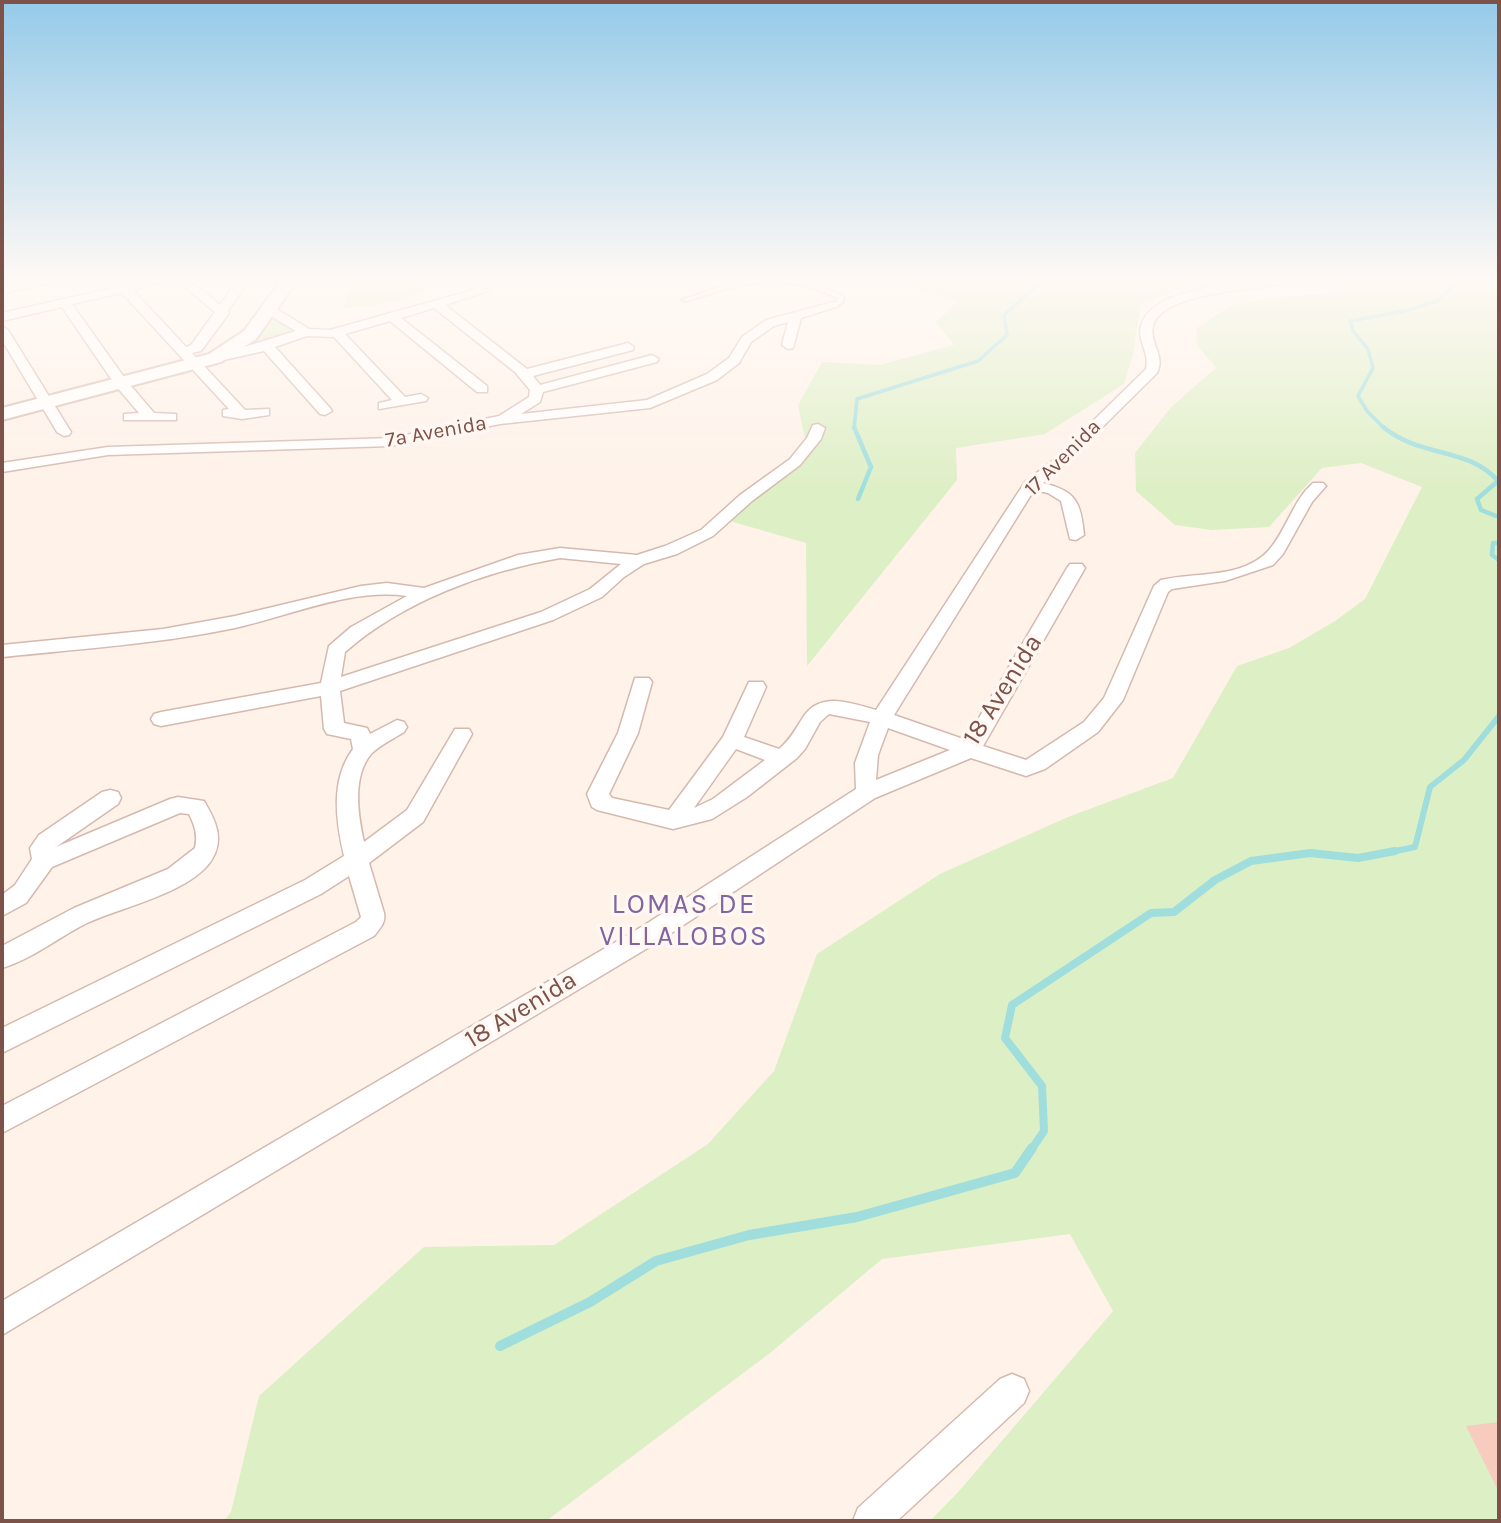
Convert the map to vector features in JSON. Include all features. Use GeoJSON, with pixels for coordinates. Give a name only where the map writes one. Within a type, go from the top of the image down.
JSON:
{"type":"FeatureCollection","features":[{"type":"Feature","properties":{"kind":"main road"},"geometry":{"type":"LineString","coordinates":[[2,414],[121,383],[189,357],[215,358],[228,350]]}},
{"type":"Feature","properties":{"kind":"street"},"geometry":{"type":"LineString","coordinates":[[15,350],[64,432]]}},
{"type":"Feature","properties":{"kind":"street"},"geometry":{"type":"LineString","coordinates":[[98,350],[121,383],[150,416]]}},
{"type":"Feature","properties":{"kind":"street"},"geometry":{"type":"LineString","coordinates":[[182,350],[242,415]]}},
{"type":"Feature","properties":{"kind":"street"},"geometry":{"type":"LineString","coordinates":[[189,357],[194,350]]}},
{"type":"Feature","properties":{"kind":"street"},"geometry":{"type":"LineString","coordinates":[[215,358],[249,350]]}},
{"type":"Feature","properties":{"kind":"street"},"geometry":{"type":"LineString","coordinates":[[271,350],[332,411],[303,410]]}},
{"type":"Feature","properties":{"kind":"street"},"geometry":{"type":"LineString","coordinates":[[353,350],[402,402]]}},
{"type":"Feature","properties":{"kind":"street"},"geometry":{"type":"LineString","coordinates":[[433,350],[481,389]]}},
{"type":"Feature","properties":{"kind":"street"},"geometry":{"type":"LineString","coordinates":[[494,350],[524,374],[537,390]]}},
{"type":"Feature","properties":{"kind":"street"},"geometry":{"type":"LineString","coordinates":[[524,374],[616,350]]}},
{"type":"Feature","properties":{"kind":"street","name":"7a Avenida"},"geometry":{"type":"LineString","coordinates":[[2,468],[108,451],[391,442],[500,420],[650,404],[712,377],[734,359],[740,350]]}},
{"type":"Feature","properties":{"kind":"street","name":"17 Avenida"},"geometry":{"type":"LineString","coordinates":[[867,792],[863,772],[865,760],[881,719],[1030,485],[1056,465],[1153,370],[1155,357],[1152,350]]}},
{"type":"Feature","properties":{"kind":"street"},"geometry":{"type":"LineString","coordinates":[[537,390],[652,359]]}},
{"type":"Feature","properties":{"kind":"street"},"geometry":{"type":"LineString","coordinates":[[500,420],[535,399],[537,390]]}},
{"type":"Feature","properties":{"kind":"street"},"geometry":{"type":"LineString","coordinates":[[384,406],[421,398]]}},
{"type":"Feature","properties":{"kind":"street"},"geometry":{"type":"LineString","coordinates":[[226,413],[242,415],[264,412]]}},
{"type":"Feature","properties":{"kind":"street"},"geometry":{"type":"LineString","coordinates":[[129,417],[171,416]]}},
{"type":"Feature","properties":{"kind":"street"},"geometry":{"type":"LineString","coordinates":[[363,749],[360,733],[334,729],[330,688],[335,650],[358,631],[425,593],[540,554],[638,559],[671,550],[707,533],[746,498],[795,462],[814,439],[818,428]]}},
{"type":"Feature","properties":{"kind":"street"},"geometry":{"type":"LineString","coordinates":[[1030,485],[1048,488],[1070,499],[1074,508],[1076,535]]}},
{"type":"Feature","properties":{"kind":"street"},"geometry":{"type":"LineString","coordinates":[[642,682],[628,733],[598,794],[600,800],[606,804],[673,821],[710,813],[734,798],[798,743],[819,710],[830,706],[881,719],[1026,768],[1038,764],[1091,727],[1113,700],[1160,590],[1167,584],[1248,571],[1264,564],[1273,556],[1308,495],[1318,485]]}},
{"type":"Feature","properties":{"kind":"street"},"geometry":{"type":"LineString","coordinates":[[161,719],[283,694],[330,688],[547,616],[596,593],[638,559]]}},
{"type":"Feature","properties":{"kind":"street","name":"18 Avenida"},"geometry":{"type":"LineString","coordinates":[[2,1319],[652,933],[867,792],[970,750],[1076,568]]}},
{"type":"Feature","properties":{"kind":"street"},"geometry":{"type":"LineString","coordinates":[[2,651],[163,635],[235,622],[361,591],[387,588],[425,593]]}},
{"type":"Feature","properties":{"kind":"street"},"geometry":{"type":"LineString","coordinates":[[673,821],[732,740],[756,687]]}},
{"type":"Feature","properties":{"kind":"street"},"geometry":{"type":"LineString","coordinates":[[3,1117],[365,929],[373,920],[355,861],[347,794],[348,778],[363,749],[397,727]]}},
{"type":"Feature","properties":{"kind":"street"},"geometry":{"type":"LineString","coordinates":[[2,1041],[313,887],[355,861],[415,816],[462,734]]}},
{"type":"Feature","properties":{"kind":"street"},"geometry":{"type":"LineString","coordinates":[[732,740],[781,758]]}},
{"type":"Feature","properties":{"kind":"street"},"geometry":{"type":"LineString","coordinates":[[44,861],[41,848],[47,841],[110,798]]}},
{"type":"Feature","properties":{"kind":"street"},"geometry":{"type":"LineString","coordinates":[[2,958],[79,916],[176,875],[198,860],[208,844],[206,822],[196,807],[178,805],[44,861],[11,901]]}},
{"type":"Feature","properties":{"kind":"street"},"geometry":{"type":"LineString","coordinates":[[870,1521],[1012,1391]]}},
{"type":"Feature","properties":{"kind":"green space"},"geometry":{"type":"Polygon","coordinates":[[[935,350],[1134,350],[1124,384],[1045,434],[956,448],[957,480],[807,666],[806,543],[730,521],[807,449],[798,405],[822,362],[880,365],[935,350]]]}},
{"type":"Feature","properties":{"kind":"green space"},"geometry":{"type":"Polygon","coordinates":[[[1201,350],[1499,350],[1499,1521],[930,1521],[960,1490],[1113,1311],[1070,1234],[882,1259],[770,1353],[546,1521],[224,1521],[231,1512],[259,1396],[424,1247],[554,1245],[708,1144],[774,1071],[817,954],[940,874],[1068,817],[1173,778],[1237,666],[1289,648],[1335,621],[1365,599],[1422,487],[1361,463],[1322,468],[1269,527],[1212,530],[1175,525],[1136,491],[1135,453],[1171,407],[1216,368],[1201,350]]]}},
{"type":"Feature","properties":{"kind":"building"},"geometry":{"type":"Polygon","coordinates":[[[1499,1422],[1499,1492],[1466,1426],[1499,1422]]]}},
{"type":"Feature","properties":{"kind":"waterway"},"geometry":{"type":"LineString","coordinates":[[854,427],[857,399],[978,361],[990,350]]}},
{"type":"Feature","properties":{"kind":"waterway"},"geometry":{"type":"LineString","coordinates":[[1368,350],[1373,368],[1358,396],[1367,411],[1383,427]]}},
{"type":"Feature","properties":{"kind":"waterway"},"geometry":{"type":"LineString","coordinates":[[854,427],[871,467],[858,499]]}},
{"type":"Feature","properties":{"kind":"waterway"},"geometry":{"type":"LineString","coordinates":[[1383,427],[1413,444],[1459,457],[1486,470],[1498,481],[1477,499],[1481,510],[1499,517]]}},
{"type":"Feature","properties":{"kind":"waterway"},"geometry":{"type":"LineString","coordinates":[[1499,543],[1493,543],[1492,555],[1499,560]]}},
{"type":"Feature","properties":{"kind":"waterway"},"geometry":{"type":"LineString","coordinates":[[1386,853],[1415,847],[1430,787],[1464,760],[1499,716]]}},
{"type":"Feature","properties":{"kind":"waterway"},"geometry":{"type":"LineString","coordinates":[[1031,1150],[1044,1131],[1042,1086],[1005,1038],[1012,1005],[1151,913],[1174,912],[1215,880],[1251,861],[1310,853],[1358,858],[1395,851]]}},
{"type":"Feature","properties":{"kind":"waterway"},"geometry":{"type":"LineString","coordinates":[[500,1346],[590,1302],[656,1261],[749,1235],[857,1217],[1015,1173],[1032,1148]]}},
{"type":"Feature","properties":{"kind":"district","name":"LOMAS DE VILLALOBOS"},"geometry":{"type":"Point","coordinates":[684,921]}}]}
